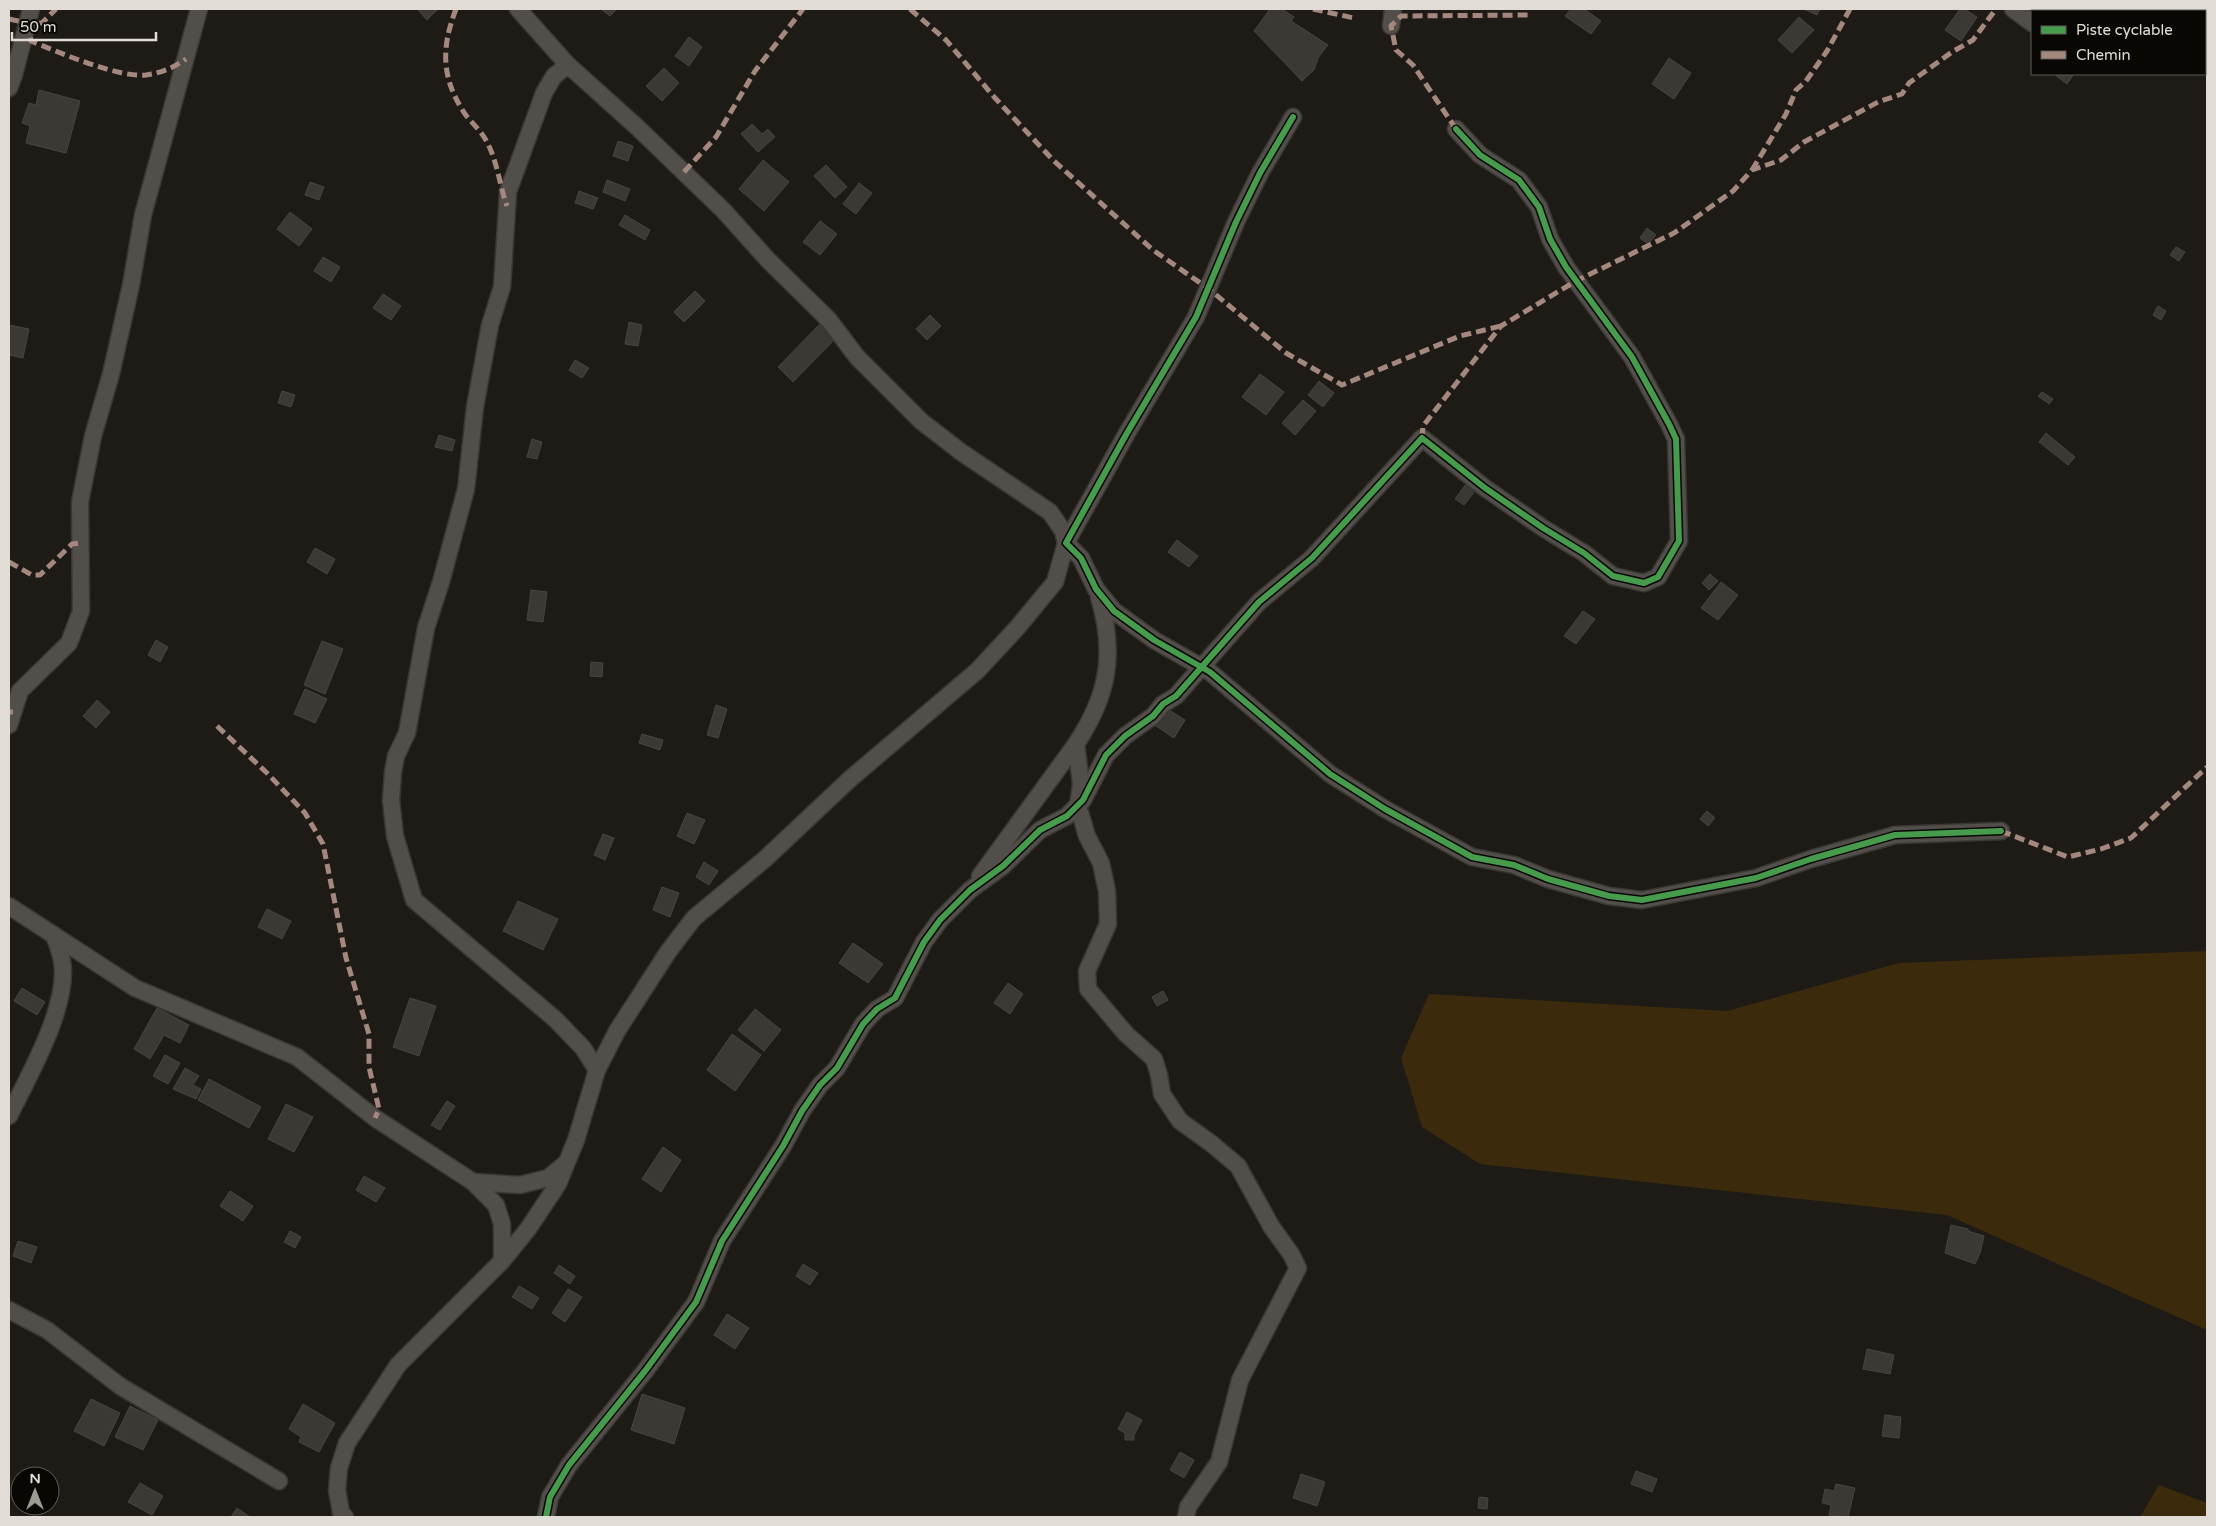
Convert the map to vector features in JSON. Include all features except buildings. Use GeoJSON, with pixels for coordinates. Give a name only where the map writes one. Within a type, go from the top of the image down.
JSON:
{"type":"FeatureCollection","features":[{"type":"Feature","properties":{"kind":"street"},"geometry":{"type":"LineString","coordinates":[[9,88],[31,9]]}},
{"type":"Feature","properties":{"kind":"street"},"geometry":{"type":"LineString","coordinates":[[9,725],[20,691],[69,643],[81,611],[80,502],[93,436],[111,374],[131,285],[143,215],[199,9]]}},
{"type":"Feature","properties":{"kind":"street"},"geometry":{"type":"LineString","coordinates":[[518,9],[568,64],[724,211],[768,260],[829,320],[857,356],[916,415],[962,452],[1050,512],[1063,531],[1066,543],[1081,558],[1096,589],[1107,624],[1105,688],[1092,720],[1076,744],[970,890]]}},
{"type":"Feature","properties":{"kind":"street"},"geometry":{"type":"LineString","coordinates":[[1391,26],[1393,9]]}},
{"type":"Feature","properties":{"kind":"street"},"geometry":{"type":"LineString","coordinates":[[2014,9],[2031,23]]}},
{"type":"Feature","properties":{"kind":"street"},"geometry":{"type":"LineString","coordinates":[[568,64],[554,76],[544,93],[508,192],[502,287],[490,325],[475,407],[466,489],[442,582],[426,628],[407,733],[396,756],[392,772],[391,800],[402,864],[414,900],[555,1019],[583,1048],[597,1070]]}},
{"type":"Feature","properties":{"kind":"street"},"geometry":{"type":"LineString","coordinates":[[345,1517],[341,1513],[337,1490],[339,1468],[347,1444],[398,1365],[502,1261],[528,1229],[558,1184],[568,1161],[597,1070],[617,1031],[668,952],[694,918],[765,858],[850,779],[977,671],[1017,628],[1054,582],[1066,543],[1127,433],[1196,317],[1236,222],[1260,173],[1293,118]]}},
{"type":"Feature","properties":{"kind":"street"},"geometry":{"type":"LineString","coordinates":[[546,1517],[550,1497],[569,1465],[645,1371],[696,1302],[722,1241],[783,1146],[802,1111],[820,1085],[837,1068],[863,1024],[877,1009],[895,998],[924,942],[940,920],[970,890],[1003,866],[1040,830],[1067,816],[1078,806],[1106,755],[1124,736],[1153,716],[1163,704],[1176,696],[1260,602],[1312,558],[1422,438],[1485,488],[1584,554],[1613,576],[1644,583],[1658,577],[1679,541],[1676,439],[1632,357],[1566,267],[1550,239],[1539,207],[1519,180],[1480,155],[1456,129]]}},
{"type":"Feature","properties":{"kind":"street"},"geometry":{"type":"LineString","coordinates":[[1096,589],[1114,610],[1154,640],[1202,668],[1234,692],[1330,774],[1436,838],[1472,857],[1514,865],[1548,879],[1609,896],[1642,900],[1756,878],[1811,859],[1895,835],[2001,831]]}},
{"type":"Feature","properties":{"kind":"street"},"geometry":{"type":"LineString","coordinates":[[1076,744],[1081,784],[1078,806],[1087,836],[1100,863],[1107,891],[1108,924],[1087,971],[1088,989],[1126,1034],[1154,1059],[1162,1094],[1180,1121],[1238,1166],[1271,1226],[1291,1254],[1298,1268],[1260,1346],[1240,1380],[1218,1462],[1188,1507],[1186,1517]]}},
{"type":"Feature","properties":{"kind":"street"},"geometry":{"type":"LineString","coordinates":[[9,906],[135,988],[297,1057],[375,1118],[473,1182],[496,1205],[502,1224],[502,1261]]}},
{"type":"Feature","properties":{"kind":"street"},"geometry":{"type":"LineString","coordinates":[[9,1116],[56,1014],[62,984],[62,962],[54,935]]}},
{"type":"Feature","properties":{"kind":"street"},"geometry":{"type":"LineString","coordinates":[[473,1182],[520,1185],[548,1178],[568,1161]]}},
{"type":"Feature","properties":{"kind":"street"},"geometry":{"type":"LineString","coordinates":[[9,1310],[48,1330],[120,1386],[279,1481]]}},
{"type":"Feature","properties":{"kind":"shaded area"},"geometry":{"type":"Polygon","coordinates":[[[2207,951],[2207,1330],[1947,1215],[1480,1164],[1422,1127],[1401,1058],[1429,994],[1727,1011],[1899,963],[2207,951]]]}},
{"type":"Feature","properties":{"kind":"shaded area"},"geometry":{"type":"Polygon","coordinates":[[[2159,1485],[2207,1503],[2207,1517],[2140,1517],[2159,1485]]]}},
{"type":"Feature","properties":{"kind":"marked path"},"geometry":{"type":"LineString","coordinates":[[9,19],[27,23],[42,23],[56,9]]}},
{"type":"Feature","properties":{"kind":"marked path"},"geometry":{"type":"LineString","coordinates":[[456,9],[451,23],[446,50],[446,63],[451,88],[465,114],[482,134],[488,145],[495,162],[507,206]]}},
{"type":"Feature","properties":{"kind":"marked path"},"geometry":{"type":"LineString","coordinates":[[684,172],[716,137],[755,71],[803,9]]}},
{"type":"Feature","properties":{"kind":"marked path"},"geometry":{"type":"LineString","coordinates":[[910,9],[946,40],[995,98],[1053,160],[1153,250],[1209,289],[1286,353],[1342,385],[1460,336],[1501,326]]}},
{"type":"Feature","properties":{"kind":"marked path"},"geometry":{"type":"LineString","coordinates":[[1313,9],[1354,18]]}},
{"type":"Feature","properties":{"kind":"marked path"},"geometry":{"type":"LineString","coordinates":[[1752,170],[1786,114],[1796,90],[1806,81],[1827,51],[1850,9]]}},
{"type":"Feature","properties":{"kind":"marked path"},"geometry":{"type":"LineString","coordinates":[[1422,438],[1423,426],[1501,326],[1576,281],[1674,233],[1733,191],[1752,170],[1781,160],[1804,142],[1878,102],[1902,94],[1909,83],[1952,52],[1973,40],[1996,9]]}},
{"type":"Feature","properties":{"kind":"marked path"},"geometry":{"type":"LineString","coordinates":[[1456,129],[1413,65],[1396,50],[1391,26],[1401,16],[1532,15]]}},
{"type":"Feature","properties":{"kind":"marked path"},"geometry":{"type":"LineString","coordinates":[[27,23],[31,41],[88,63],[120,72],[146,75],[167,70],[186,59]]}},
{"type":"Feature","properties":{"kind":"marked path"},"geometry":{"type":"LineString","coordinates":[[9,562],[32,575],[40,575],[72,544],[80,543]]}},
{"type":"Feature","properties":{"kind":"marked path"},"geometry":{"type":"LineString","coordinates":[[217,726],[267,773],[305,813],[323,844],[346,958],[369,1034],[369,1067],[379,1109],[375,1118]]}},
{"type":"Feature","properties":{"kind":"marked path"},"geometry":{"type":"LineString","coordinates":[[2001,831],[2068,857],[2101,849],[2131,838],[2207,767]]}},
{"type":"Feature","properties":{"kind":"cycle path"},"geometry":{"type":"LineString","coordinates":[[1293,117],[1260,173],[1236,222],[1196,317],[1127,433],[1066,543],[1081,558],[1096,589],[1114,611],[1154,640],[1210,672],[1330,774],[1385,809],[1472,857],[1514,865],[1548,879],[1609,896],[1642,900],[1756,878],[1811,859],[1895,835],[2001,831]]}},
{"type":"Feature","properties":{"kind":"cycle path"},"geometry":{"type":"LineString","coordinates":[[546,1517],[550,1497],[569,1465],[645,1371],[696,1302],[722,1241],[783,1146],[802,1111],[820,1085],[837,1068],[863,1024],[877,1009],[895,998],[924,942],[940,920],[970,890],[1003,866],[1040,830],[1067,816],[1083,800],[1106,755],[1125,736],[1153,716],[1163,704],[1176,696],[1259,602],[1312,558],[1422,438],[1485,488],[1543,528],[1584,553],[1613,576],[1644,583],[1658,577],[1679,541],[1676,439],[1632,357],[1566,267],[1550,239],[1539,207],[1519,180],[1480,155],[1456,129]]}}]}
